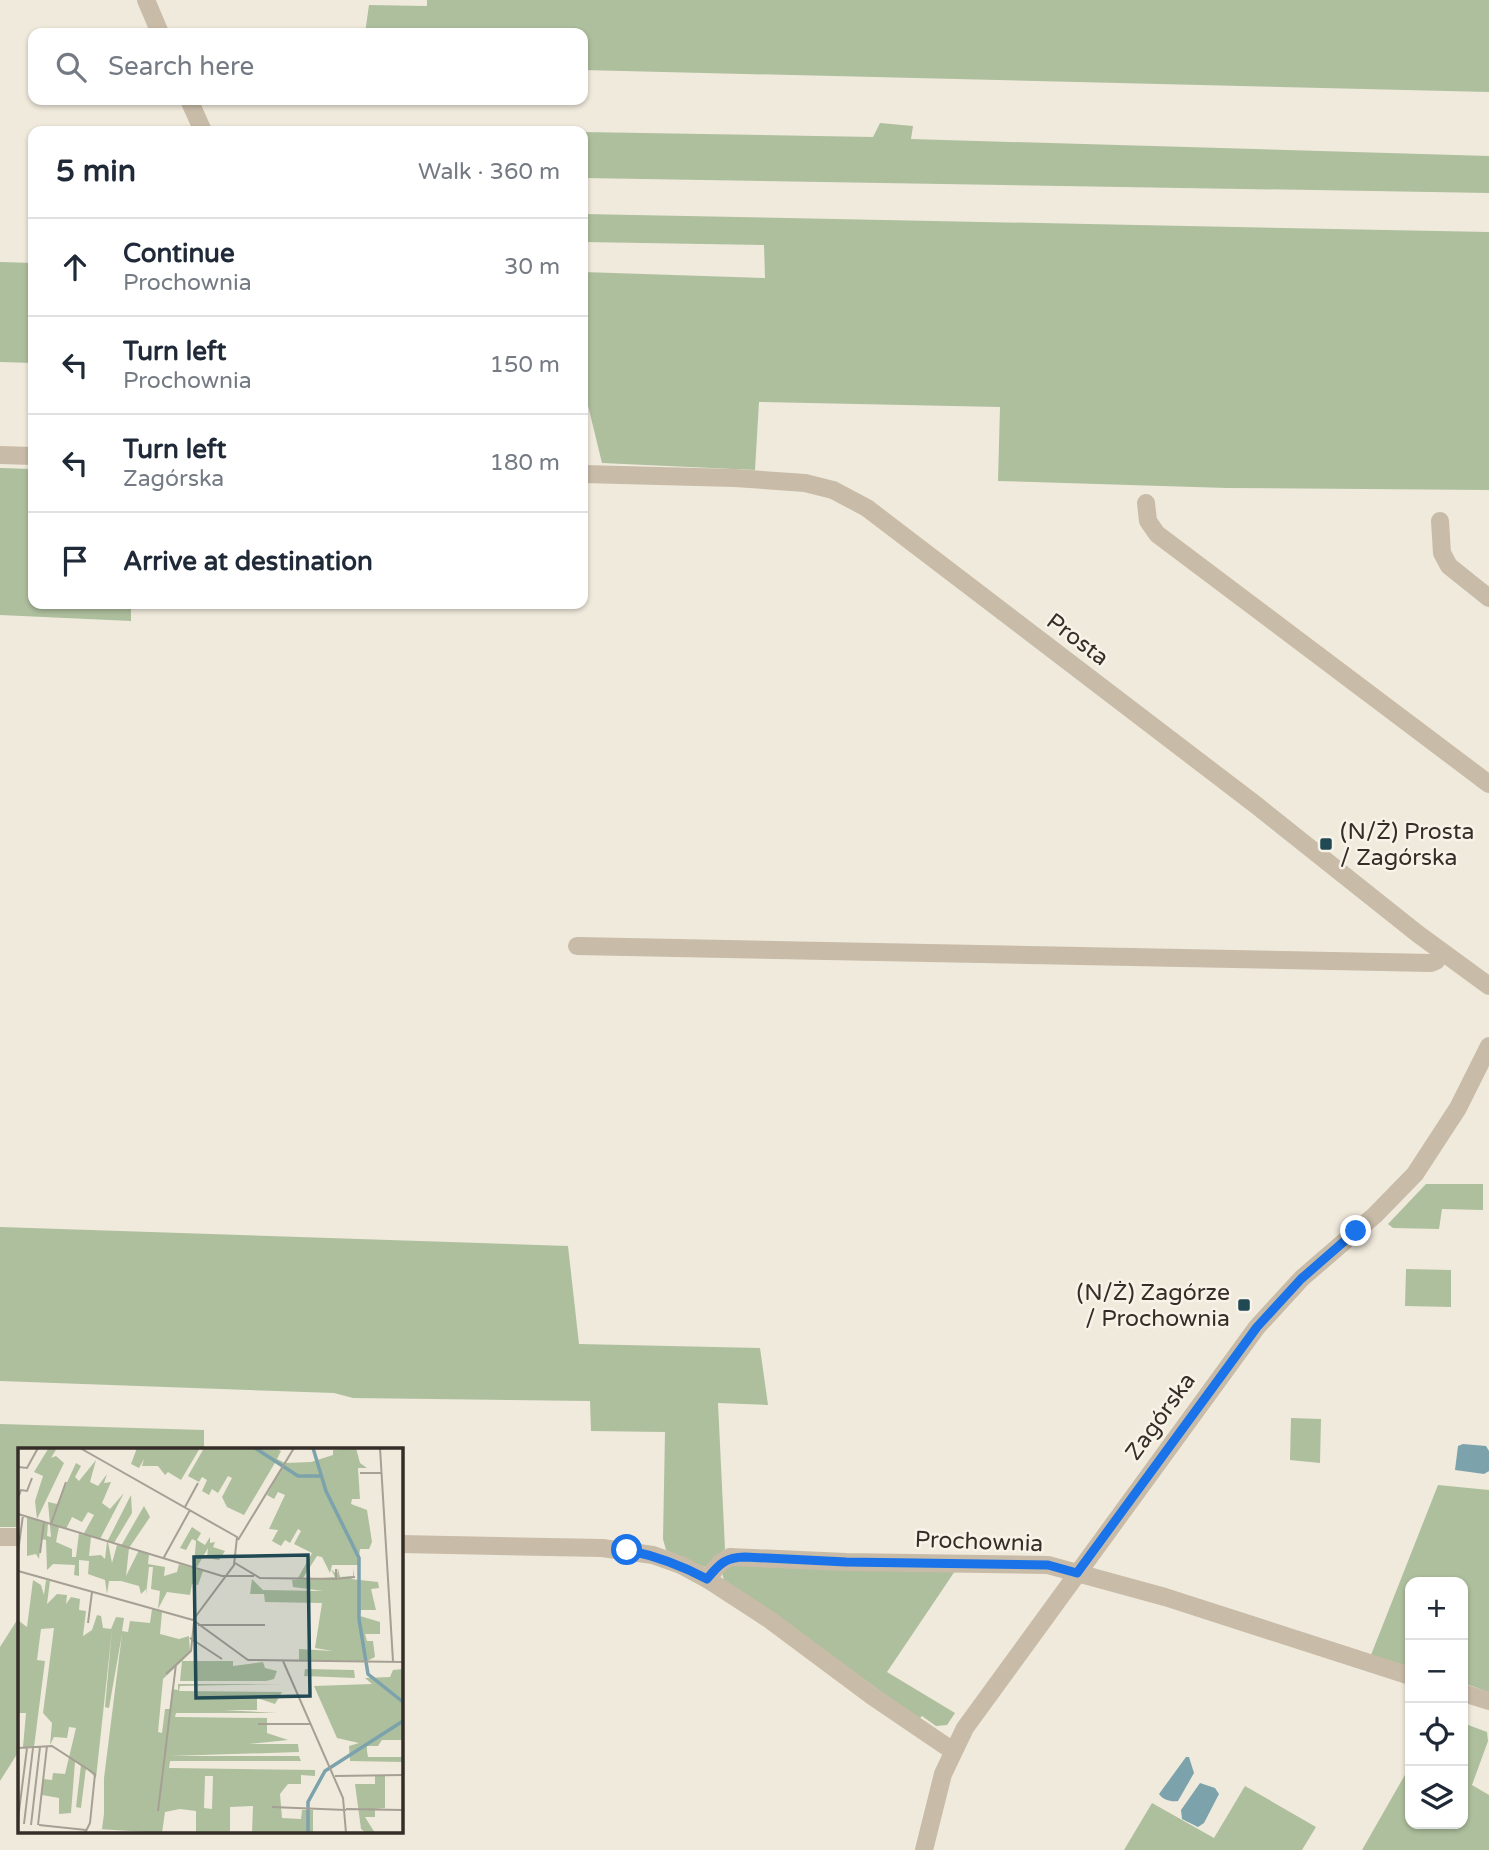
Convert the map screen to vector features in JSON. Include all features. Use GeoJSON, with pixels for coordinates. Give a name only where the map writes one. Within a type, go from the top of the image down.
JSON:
{"type":"FeatureCollection","features":[{"type":"Feature","properties":{"kind":"street"},"geometry":{"type":"LineString","coordinates":[[146,0],[158,28]]}},
{"type":"Feature","properties":{"kind":"street"},"geometry":{"type":"LineString","coordinates":[[191,105],[201,126]]}},
{"type":"Feature","properties":{"kind":"street"},"geometry":{"type":"LineString","coordinates":[[0,455],[28,456]]}},
{"type":"Feature","properties":{"kind":"street","name":"Prosta"},"geometry":{"type":"LineString","coordinates":[[588,474],[735,478],[805,483],[833,490],[867,508],[1489,986]]}},
{"type":"Feature","properties":{"kind":"street"},"geometry":{"type":"LineString","coordinates":[[1146,503],[1148,521],[1157,534],[1489,784]]}},
{"type":"Feature","properties":{"kind":"street"},"geometry":{"type":"LineString","coordinates":[[1440,521],[1442,553],[1449,565],[1489,598]]}},
{"type":"Feature","properties":{"kind":"street"},"geometry":{"type":"LineString","coordinates":[[577,946],[1431,962],[1436,961],[1443,952]]}},
{"type":"Feature","properties":{"kind":"street","name":"Zagórska"},"geometry":{"type":"LineString","coordinates":[[924,1850],[943,1774],[965,1728],[1257,1327],[1301,1279],[1375,1216],[1415,1174],[1458,1108],[1489,1046]]}},
{"type":"Feature","properties":{"kind":"street"},"geometry":{"type":"LineString","coordinates":[[0,1536],[18,1537]]}},
{"type":"Feature","properties":{"kind":"street"},"geometry":{"type":"LineString","coordinates":[[402,1544],[566,1546],[627,1550],[672,1562],[707,1579],[769,1620],[872,1696],[953,1751]]}},
{"type":"Feature","properties":{"kind":"street","name":"Prochownia"},"geometry":{"type":"LineString","coordinates":[[707,1579],[720,1563],[730,1557],[1048,1565],[1165,1597],[1405,1674]]}},
{"type":"Feature","properties":{"kind":"street"},"geometry":{"type":"LineString","coordinates":[[1468,1695],[1489,1701]]}},
{"type":"Feature","properties":{"kind":"green space"},"geometry":{"type":"Polygon","coordinates":[[[427,0],[1489,0],[1489,92],[588,70],[588,28],[366,28],[369,5],[427,6],[427,0]]]}},
{"type":"Feature","properties":{"kind":"green space"},"geometry":{"type":"Polygon","coordinates":[[[880,123],[913,126],[911,139],[1489,156],[1489,193],[588,178],[588,132],[873,137],[880,123]]]}},
{"type":"Feature","properties":{"kind":"green space"},"geometry":{"type":"Polygon","coordinates":[[[588,214],[1489,232],[1489,490],[1227,488],[998,481],[1000,407],[759,402],[755,470],[602,463],[588,406],[588,272],[765,278],[764,245],[588,242],[588,214]]]}},
{"type":"Feature","properties":{"kind":"green space"},"geometry":{"type":"Polygon","coordinates":[[[0,262],[28,263],[28,363],[0,362],[0,262]]]}},
{"type":"Feature","properties":{"kind":"green space"},"geometry":{"type":"Polygon","coordinates":[[[0,468],[28,469],[28,609],[131,609],[131,621],[0,615],[0,468]]]}},
{"type":"Feature","properties":{"kind":"green space"},"geometry":{"type":"Polygon","coordinates":[[[1426,1184],[1483,1184],[1483,1210],[1442,1209],[1439,1229],[1393,1228],[1388,1224],[1426,1184]]]}},
{"type":"Feature","properties":{"kind":"green space"},"geometry":{"type":"Polygon","coordinates":[[[0,1227],[568,1246],[579,1344],[760,1348],[768,1405],[718,1403],[725,1549],[704,1567],[666,1550],[663,1539],[665,1432],[591,1431],[590,1401],[353,1398],[334,1393],[0,1381],[0,1227]]]}},
{"type":"Feature","properties":{"kind":"green space"},"geometry":{"type":"Polygon","coordinates":[[[1406,1269],[1451,1270],[1451,1307],[1405,1306],[1406,1269]]]}},
{"type":"Feature","properties":{"kind":"green space"},"geometry":{"type":"Polygon","coordinates":[[[1291,1418],[1321,1419],[1320,1463],[1290,1460],[1291,1418]]]}},
{"type":"Feature","properties":{"kind":"green space"},"geometry":{"type":"Polygon","coordinates":[[[0,1424],[204,1430],[204,1448],[18,1448],[18,1527],[0,1527],[0,1424]]]}},
{"type":"Feature","properties":{"kind":"green space"},"geometry":{"type":"Polygon","coordinates":[[[1438,1485],[1489,1490],[1489,1692],[1468,1685],[1468,1577],[1405,1577],[1405,1665],[1371,1655],[1438,1485]]]}},
{"type":"Feature","properties":{"kind":"green space"},"geometry":{"type":"Polygon","coordinates":[[[727,1565],[955,1571],[887,1672],[955,1713],[947,1725],[936,1726],[922,1716],[919,1719],[724,1581],[722,1572],[727,1565]]]}},
{"type":"Feature","properties":{"kind":"green space"},"geometry":{"type":"Polygon","coordinates":[[[18,1619],[18,1753],[0,1781],[0,1647],[18,1619]]]}},
{"type":"Feature","properties":{"kind":"green space"},"geometry":{"type":"Polygon","coordinates":[[[1468,1725],[1487,1732],[1488,1741],[1472,1785],[1489,1795],[1489,1850],[1362,1850],[1405,1775],[1405,1829],[1468,1829],[1468,1725]]]}},
{"type":"Feature","properties":{"kind":"green space"},"geometry":{"type":"Polygon","coordinates":[[[1245,1786],[1316,1827],[1302,1850],[1124,1850],[1152,1803],[1214,1838],[1245,1786]]]}},
{"type":"Feature","properties":{"kind":"water"},"geometry":{"type":"Polygon","coordinates":[[[1458,1446],[1486,1446],[1489,1451],[1489,1471],[1484,1474],[1455,1470],[1458,1446]]]}},
{"type":"Feature","properties":{"kind":"water"},"geometry":{"type":"Polygon","coordinates":[[[1186,1757],[1189,1757],[1194,1773],[1178,1801],[1165,1799],[1159,1794],[1186,1757]]]}},
{"type":"Feature","properties":{"kind":"water"},"geometry":{"type":"Polygon","coordinates":[[[1200,1783],[1215,1788],[1219,1794],[1204,1823],[1198,1827],[1182,1819],[1181,1810],[1200,1783]]]}},
{"type":"Feature","properties":{"kind":"place","name":"(N/Ż) Prosta / Zagórska"},"geometry":{"type":"Point","coordinates":[1326,844]}},
{"type":"Feature","properties":{"kind":"place","name":"(N/Ż) Zagórze / Prochownia"},"geometry":{"type":"Point","coordinates":[1244,1305]}},
{"type":"Feature","properties":{"kind":"route"},"geometry":{"type":"LineString","coordinates":[[627,1550],[653,1555],[681,1565],[707,1579],[720,1563],[730,1557],[1048,1565],[1077,1573],[1257,1327],[1301,1279],[1356,1231]]}}]}
